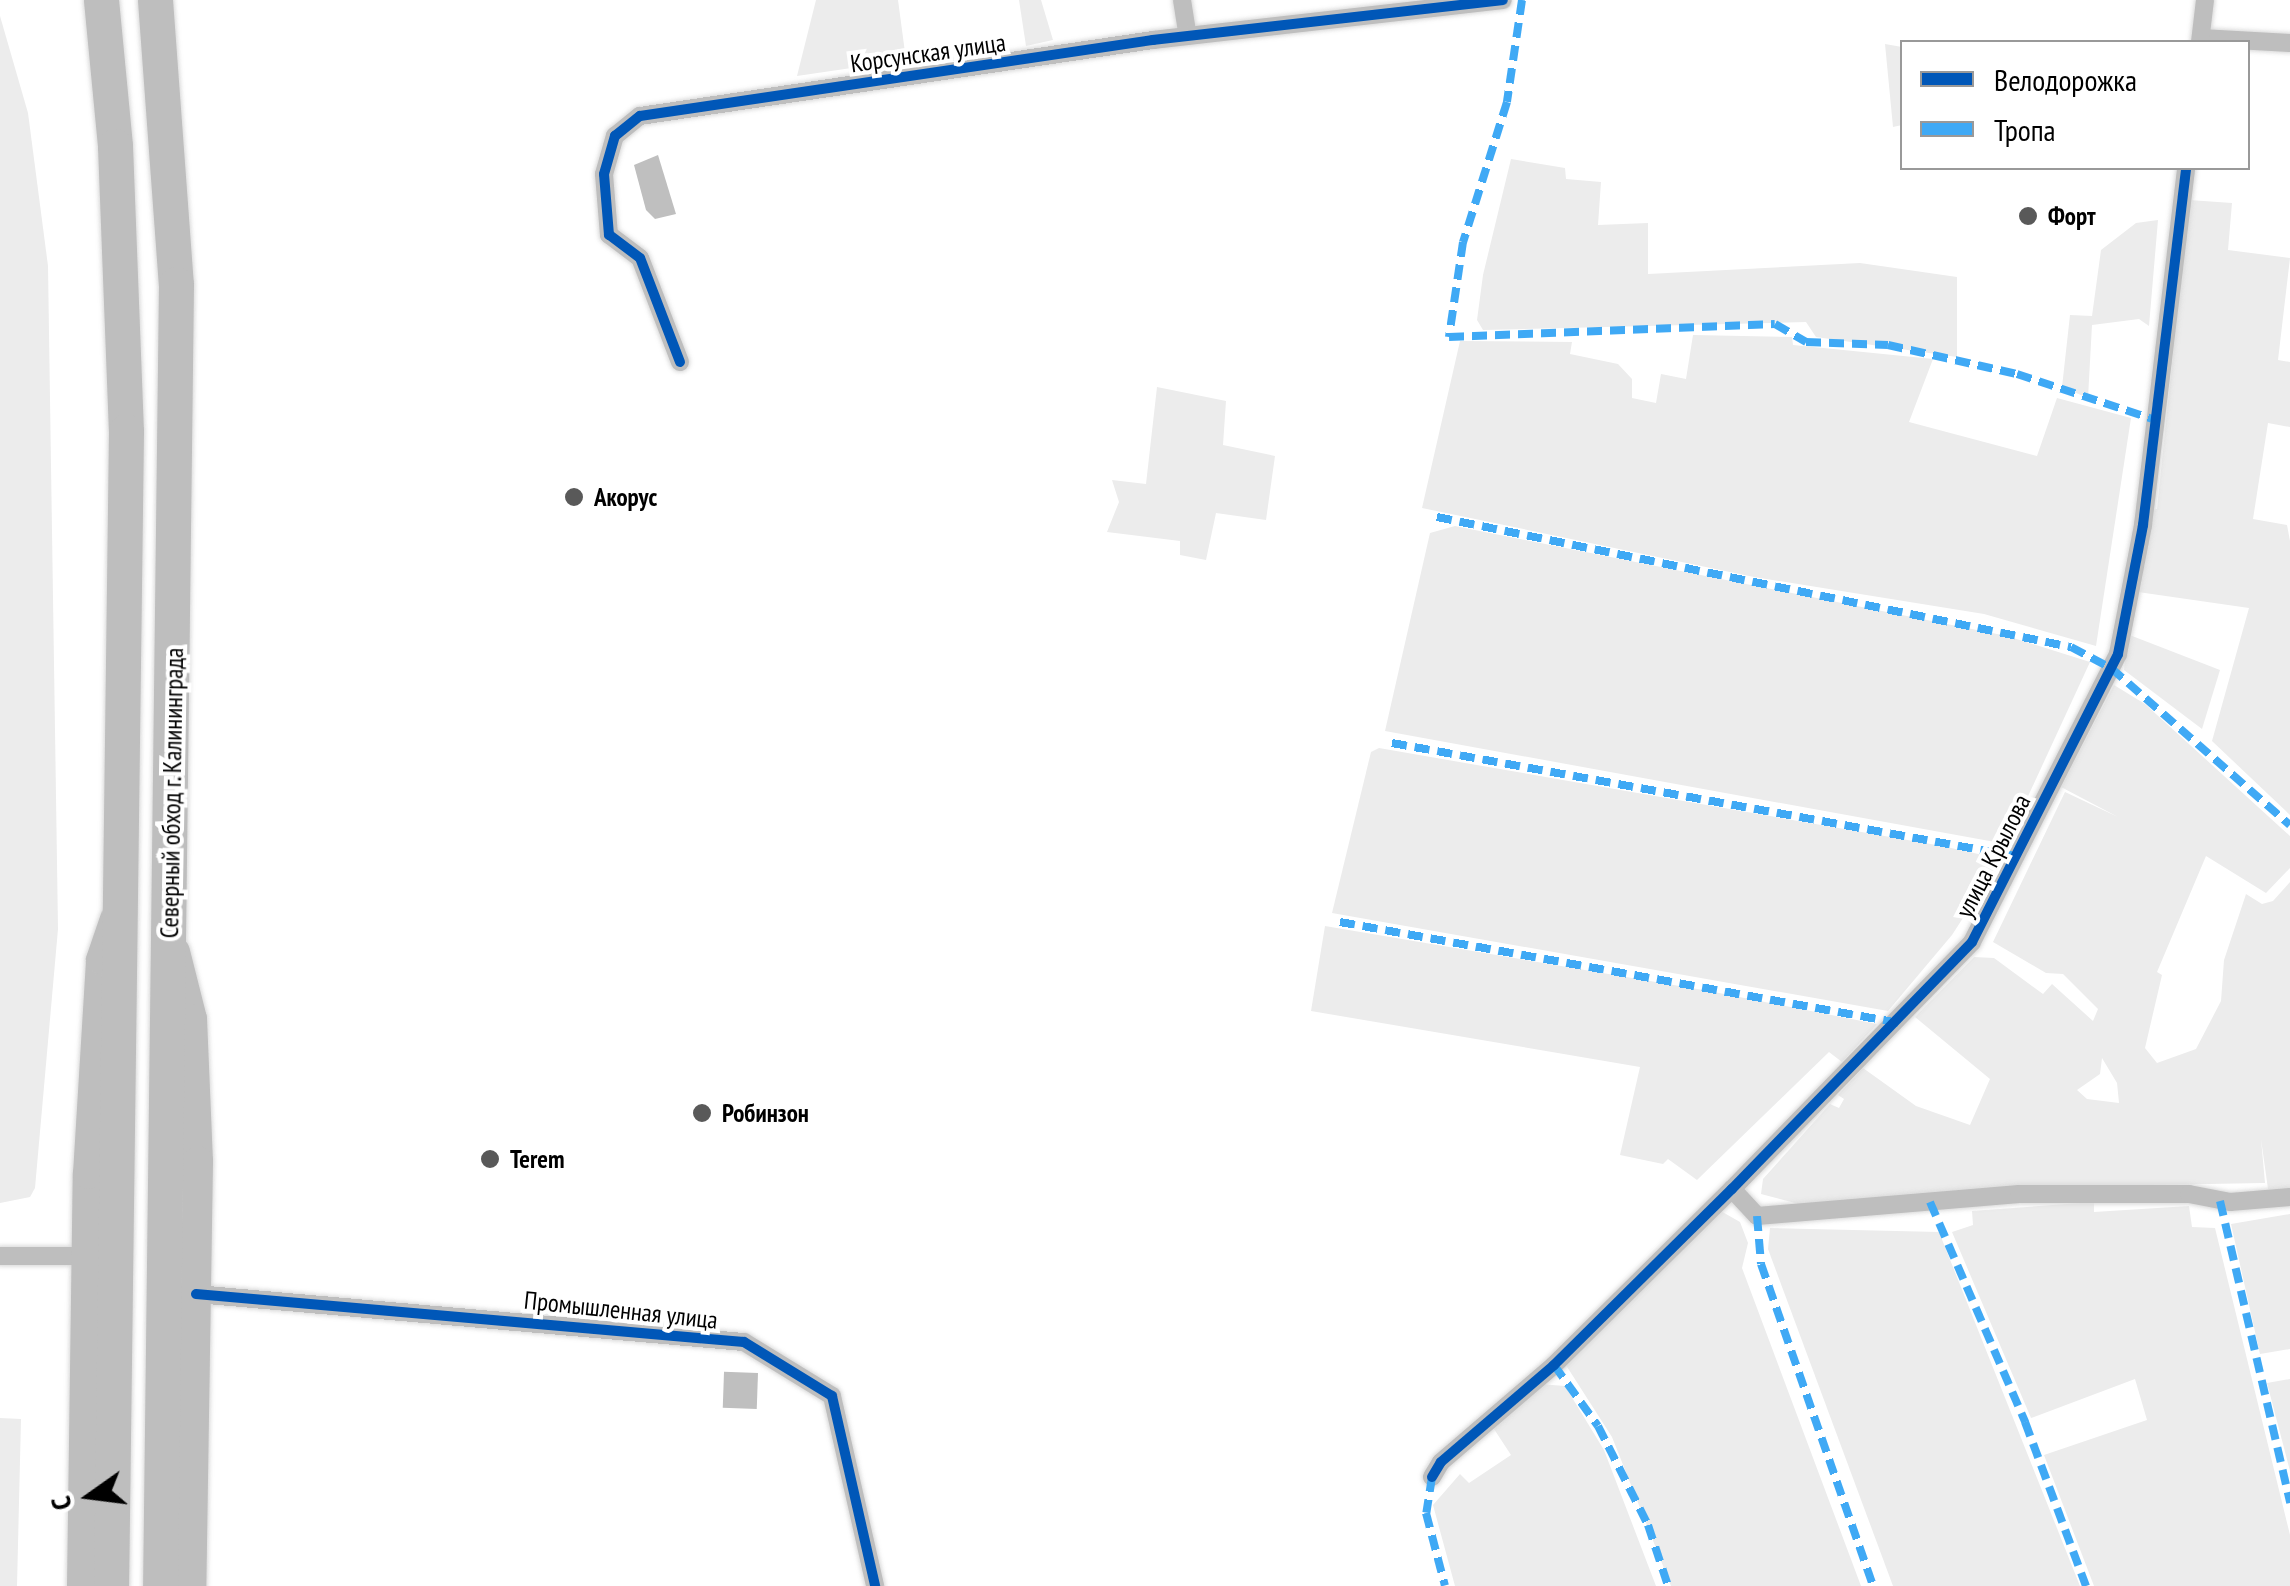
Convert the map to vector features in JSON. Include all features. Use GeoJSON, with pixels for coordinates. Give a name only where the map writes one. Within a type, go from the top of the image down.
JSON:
{"type":"FeatureCollection","features":[{"type":"Feature","properties":{"kind":"highway"},"geometry":{"type":"LineString","coordinates":[[86,0],[108,69]]}},
{"type":"Feature","properties":{"kind":"highway"},"geometry":{"type":"LineString","coordinates":[[101,0],[108,69]]}},
{"type":"Feature","properties":{"kind":"highway","name":"Северный обход г. Калининграда"},"geometry":{"type":"LineString","coordinates":[[155,0],[176,284],[160,1586]]}},
{"type":"Feature","properties":{"kind":"highway","name":"Северный обход г. Калининграда"},"geometry":{"type":"LineString","coordinates":[[108,69],[126,430],[111,1586]]}},
{"type":"Feature","properties":{"kind":"main road"},"geometry":{"type":"LineString","coordinates":[[82,1586],[87,1256],[100,960],[119,906]]}},
{"type":"Feature","properties":{"kind":"main road"},"geometry":{"type":"LineString","coordinates":[[170,934],[192,1019],[196,1294],[192,1586]]}},
{"type":"Feature","properties":{"kind":"street"},"geometry":{"type":"LineString","coordinates":[[1182,0],[1188,36]]}},
{"type":"Feature","properties":{"kind":"street","name":"Корсунская улица"},"geometry":{"type":"LineString","coordinates":[[680,362],[640,258],[608,234],[604,174],[615,136],[640,116],[1188,36],[1503,0]]}},
{"type":"Feature","properties":{"kind":"street"},"geometry":{"type":"LineString","coordinates":[[2200,40],[2205,0]]}},
{"type":"Feature","properties":{"kind":"street"},"geometry":{"type":"LineString","coordinates":[[2250,41],[2290,42]]}},
{"type":"Feature","properties":{"kind":"street","name":"улица Крылова"},"geometry":{"type":"LineString","coordinates":[[1432,1477],[1441,1462],[1554,1366],[1972,942],[2118,654],[2143,525],[2186,170]]}},
{"type":"Feature","properties":{"kind":"street"},"geometry":{"type":"LineString","coordinates":[[1732,1189],[1756,1216],[2019,1194],[2188,1194],[2230,1202],[2290,1197]]}},
{"type":"Feature","properties":{"kind":"street"},"geometry":{"type":"LineString","coordinates":[[0,1256],[87,1256]]}},
{"type":"Feature","properties":{"kind":"street","name":"Промышленная улица"},"geometry":{"type":"LineString","coordinates":[[196,1294],[744,1342],[832,1396],[875,1586]]}},
{"type":"Feature","properties":{"kind":"shaded area"},"geometry":{"type":"Polygon","coordinates":[[[816,0],[898,0],[906,60],[797,76],[816,0]]]}},
{"type":"Feature","properties":{"kind":"shaded area"},"geometry":{"type":"Polygon","coordinates":[[[1019,0],[1041,0],[1053,40],[1026,46],[1019,0]]]}},
{"type":"Feature","properties":{"kind":"shaded area"},"geometry":{"type":"Polygon","coordinates":[[[0,16],[28,113],[48,266],[58,929],[35,1188],[30,1197],[0,1203],[0,16]]]}},
{"type":"Feature","properties":{"kind":"shaded area"},"geometry":{"type":"Polygon","coordinates":[[[1885,44],[1900,47],[1900,125],[1893,127],[1885,44]]]}},
{"type":"Feature","properties":{"kind":"shaded area"},"geometry":{"type":"Polygon","coordinates":[[[658,155],[676,214],[655,219],[646,210],[634,165],[658,155]]]}},
{"type":"Feature","properties":{"kind":"shaded area"},"geometry":{"type":"Polygon","coordinates":[[[1511,159],[1565,168],[1566,179],[1601,182],[1598,225],[1648,223],[1648,274],[1860,263],[1957,277],[1957,357],[1816,337],[1806,322],[1483,330],[1477,320],[1483,275],[1511,159]]]}},
{"type":"Feature","properties":{"kind":"shaded area"},"geometry":{"type":"Polygon","coordinates":[[[2189,200],[2232,203],[2228,250],[2290,258],[2278,360],[2290,362],[2290,427],[2268,423],[2253,519],[2287,525],[2290,541],[2290,815],[2212,741],[2249,608],[2138,592],[2149,510],[2157,509],[2189,200]]]}},
{"type":"Feature","properties":{"kind":"shaded area"},"geometry":{"type":"Polygon","coordinates":[[[2158,220],[2149,326],[2139,319],[2092,325],[2088,398],[2062,387],[2070,315],[2092,316],[2101,250],[2136,223],[2158,220]]]}},
{"type":"Feature","properties":{"kind":"shaded area"},"geometry":{"type":"Polygon","coordinates":[[[1693,335],[1792,337],[1793,345],[1933,359],[1909,422],[2037,456],[2057,398],[2131,418],[2096,646],[1984,614],[1754,577],[1422,508],[1460,341],[1572,342],[1570,354],[1618,364],[1632,379],[1632,398],[1656,403],[1661,374],[1686,379],[1693,335]]]}},
{"type":"Feature","properties":{"kind":"shaded area"},"geometry":{"type":"Polygon","coordinates":[[[1157,387],[1226,401],[1223,445],[1275,456],[1266,520],[1216,513],[1206,560],[1180,555],[1180,541],[1107,532],[1119,502],[1112,480],[1146,484],[1157,387]]]}},
{"type":"Feature","properties":{"kind":"shaded area"},"geometry":{"type":"Polygon","coordinates":[[[1455,526],[2007,636],[2090,662],[2006,844],[1385,731],[1430,533],[1455,526]]]}},
{"type":"Feature","properties":{"kind":"shaded area"},"geometry":{"type":"Polygon","coordinates":[[[2127,634],[2220,670],[2202,729],[2124,670],[2127,634]]]}},
{"type":"Feature","properties":{"kind":"shaded area"},"geometry":{"type":"Polygon","coordinates":[[[2114,685],[2145,704],[2290,836],[2290,868],[2266,893],[2206,856],[2157,972],[2162,975],[2145,1048],[2157,1063],[2196,1049],[2221,1001],[2224,960],[2246,894],[2262,904],[2273,901],[2290,882],[2290,1190],[2268,1189],[2261,1139],[2265,1183],[2027,1187],[1799,1204],[1761,1194],[1763,1179],[1830,1104],[1839,1108],[1844,1099],[1838,1095],[1863,1068],[1916,1106],[1970,1125],[1990,1079],[1915,1017],[1974,957],[1994,958],[2043,994],[2052,984],[2093,1021],[2098,1009],[2063,974],[2046,973],[1993,942],[2065,792],[2118,817],[2061,787],[2114,685]],[[2102,1058],[2100,1074],[2077,1090],[2087,1099],[2119,1103],[2117,1083],[2102,1058]]]}},
{"type":"Feature","properties":{"kind":"shaded area"},"geometry":{"type":"Polygon","coordinates":[[[1379,748],[2001,859],[1952,935],[1888,1011],[1332,913],[1371,752],[1379,748]]]}},
{"type":"Feature","properties":{"kind":"shaded area"},"geometry":{"type":"Polygon","coordinates":[[[1325,926],[1709,991],[1877,1024],[1842,1062],[1829,1052],[1697,1180],[1668,1159],[1663,1164],[1620,1155],[1640,1067],[1311,1011],[1325,926]]]}},
{"type":"Feature","properties":{"kind":"shaded area"},"geometry":{"type":"Polygon","coordinates":[[[2094,1202],[2094,1212],[2189,1206],[2192,1227],[2215,1228],[2290,1535],[2290,1586],[2094,1586],[2044,1455],[2147,1420],[2135,1379],[2031,1418],[1952,1232],[1973,1225],[1972,1211],[2094,1202]]]}},
{"type":"Feature","properties":{"kind":"shaded area"},"geometry":{"type":"Polygon","coordinates":[[[1719,1210],[1740,1222],[1748,1243],[1742,1268],[1861,1586],[1671,1586],[1612,1437],[1562,1359],[1719,1210]]]}},
{"type":"Feature","properties":{"kind":"shaded area"},"geometry":{"type":"Polygon","coordinates":[[[2290,1214],[2290,1349],[2260,1354],[2231,1224],[2290,1214]]]}},
{"type":"Feature","properties":{"kind":"shaded area"},"geometry":{"type":"Polygon","coordinates":[[[1770,1228],[1939,1232],[2080,1586],[1893,1586],[1768,1249],[1770,1228]]]}},
{"type":"Feature","properties":{"kind":"shaded area"},"geometry":{"type":"Polygon","coordinates":[[[724,1372],[758,1373],[757,1409],[723,1408],[724,1372]]]}},
{"type":"Feature","properties":{"kind":"shaded area"},"geometry":{"type":"Polygon","coordinates":[[[2290,1379],[2290,1471],[2267,1383],[2290,1379]]]}},
{"type":"Feature","properties":{"kind":"shaded area"},"geometry":{"type":"Polygon","coordinates":[[[1539,1384],[1565,1386],[1604,1450],[1656,1586],[1455,1586],[1433,1505],[1460,1474],[1469,1483],[1511,1455],[1492,1426],[1539,1384]]]}},
{"type":"Feature","properties":{"kind":"shaded area"},"geometry":{"type":"Polygon","coordinates":[[[0,1418],[21,1419],[17,1586],[0,1586],[0,1418]]]}},
{"type":"Feature","properties":{"kind":"marked path"},"geometry":{"type":"LineString","coordinates":[[1522,0],[1507,102],[1463,242],[1449,337],[1775,324],[1806,342],[1888,345],[2017,374],[2152,419]]}},
{"type":"Feature","properties":{"kind":"marked path"},"geometry":{"type":"LineString","coordinates":[[1437,517],[2071,647],[2111,668],[2290,825]]}},
{"type":"Feature","properties":{"kind":"marked path"},"geometry":{"type":"LineString","coordinates":[[1392,743],[2020,857]]}},
{"type":"Feature","properties":{"kind":"marked path"},"geometry":{"type":"LineString","coordinates":[[1340,922],[1899,1023]]}},
{"type":"Feature","properties":{"kind":"marked path"},"geometry":{"type":"LineString","coordinates":[[2220,1201],[2290,1503]]}},
{"type":"Feature","properties":{"kind":"marked path"},"geometry":{"type":"LineString","coordinates":[[1930,1202],[2025,1422],[2086,1586]]}},
{"type":"Feature","properties":{"kind":"marked path"},"geometry":{"type":"LineString","coordinates":[[1757,1216],[1761,1264],[1873,1586]]}},
{"type":"Feature","properties":{"kind":"marked path"},"geometry":{"type":"LineString","coordinates":[[1554,1365],[1598,1426],[1648,1525],[1668,1586]]}},
{"type":"Feature","properties":{"kind":"marked path"},"geometry":{"type":"LineString","coordinates":[[1432,1477],[1426,1513],[1445,1586]]}},
{"type":"Feature","properties":{"kind":"cycle path"},"geometry":{"type":"LineString","coordinates":[[680,362],[640,258],[609,235],[604,174],[615,136],[640,116],[1153,40],[1503,0]]}},
{"type":"Feature","properties":{"kind":"cycle path"},"geometry":{"type":"LineString","coordinates":[[1432,1477],[1441,1462],[1554,1365],[1732,1189],[1972,942],[2118,654],[2143,525],[2186,170]]}},
{"type":"Feature","properties":{"kind":"cycle path"},"geometry":{"type":"LineString","coordinates":[[196,1294],[744,1342],[832,1396],[875,1586]]}},
{"type":"Feature","properties":{"kind":"place","name":"Форт"},"geometry":{"type":"Point","coordinates":[2028,216]}},
{"type":"Feature","properties":{"kind":"place","name":"Акорус"},"geometry":{"type":"Point","coordinates":[574,497]}},
{"type":"Feature","properties":{"kind":"place","name":"Робинзон"},"geometry":{"type":"Point","coordinates":[702,1113]}},
{"type":"Feature","properties":{"kind":"place","name":"Terem"},"geometry":{"type":"Point","coordinates":[490,1159]}}]}
